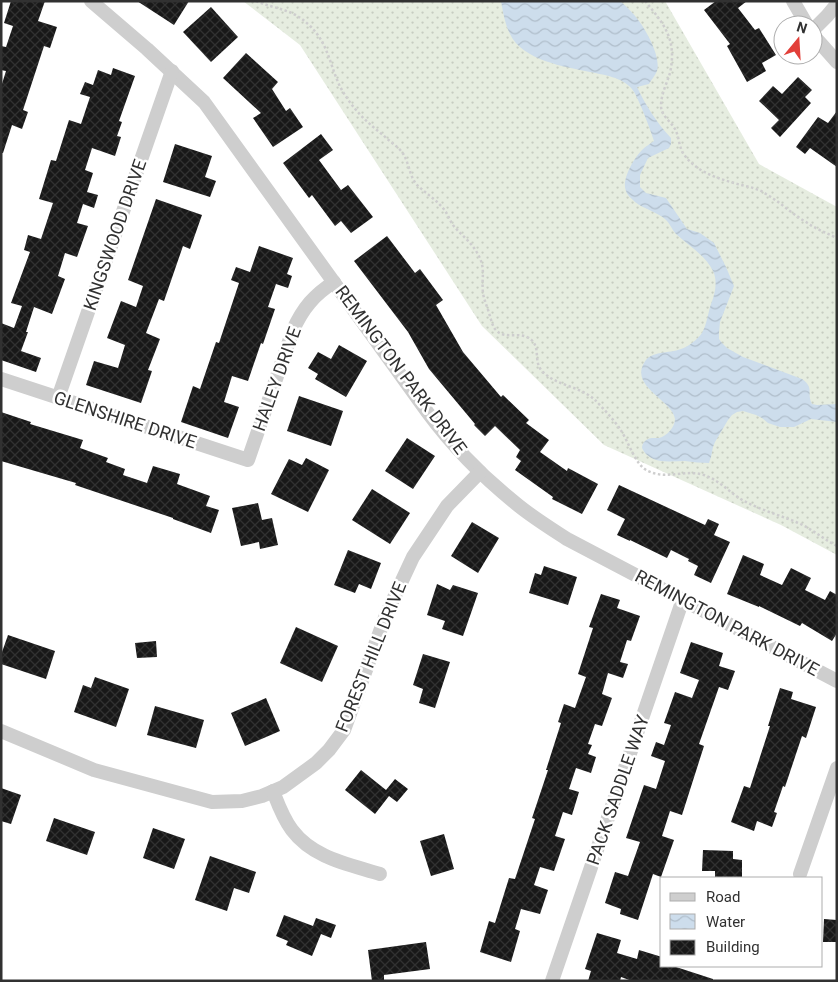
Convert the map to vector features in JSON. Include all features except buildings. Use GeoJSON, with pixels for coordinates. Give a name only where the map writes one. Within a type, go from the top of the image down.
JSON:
{"type":"FeatureCollection","features":[{"type":"Feature","properties":{"kind":"street","name":"REMINGTON PARK DRIVE"},"geometry":{"type":"LineString","coordinates":[[91,1],[172,71],[204,102],[447,438],[480,472],[518,506],[566,539],[837,681]]}},
{"type":"Feature","properties":{"kind":"street"},"geometry":{"type":"LineString","coordinates":[[793,1],[801,15]]}},
{"type":"Feature","properties":{"kind":"street"},"geometry":{"type":"LineString","coordinates":[[823,21],[837,4]]}},
{"type":"Feature","properties":{"kind":"street"},"geometry":{"type":"LineString","coordinates":[[823,46],[837,62]]}},
{"type":"Feature","properties":{"kind":"street","name":"KINGSWOOD DRIVE"},"geometry":{"type":"LineString","coordinates":[[58,398],[172,71]]}},
{"type":"Feature","properties":{"kind":"street","name":"HALEY DRIVE"},"geometry":{"type":"LineString","coordinates":[[248,460],[299,316],[320,292],[334,282]]}},
{"type":"Feature","properties":{"kind":"street","name":"GLENSHIRE DRIVE"},"geometry":{"type":"LineString","coordinates":[[1,379],[248,460]]}},
{"type":"Feature","properties":{"kind":"street","name":"FOREST HILL DRIVE"},"geometry":{"type":"LineString","coordinates":[[1,731],[94,770],[212,802],[242,800],[262,796],[283,787],[316,763],[329,750],[344,730],[386,615],[413,558],[447,506],[480,472]]}},
{"type":"Feature","properties":{"kind":"street","name":"PACK SADDLE WAY"},"geometry":{"type":"LineString","coordinates":[[552,981],[684,600]]}},
{"type":"Feature","properties":{"kind":"street"},"geometry":{"type":"LineString","coordinates":[[800,874],[837,768]]}},
{"type":"Feature","properties":{"kind":"street"},"geometry":{"type":"LineString","coordinates":[[273,791],[283,815],[292,830],[308,846],[331,859],[380,874]]}},
{"type":"Feature","properties":{"kind":"path"},"geometry":{"type":"LineString","coordinates":[[256,1],[285,9],[311,26],[322,40],[328,52],[340,89],[367,122],[402,152],[412,178],[418,186],[442,207],[454,225],[477,252],[483,267],[484,298],[493,327],[497,332],[507,336],[523,336],[533,342],[536,346],[539,368],[548,376],[582,391],[596,401],[626,437],[639,465],[649,472],[660,474],[697,473],[710,478],[742,500],[797,523],[837,546]]}},
{"type":"Feature","properties":{"kind":"path"},"geometry":{"type":"LineString","coordinates":[[645,1],[662,23],[671,41],[672,61],[661,105],[662,112],[675,130],[682,151],[690,162],[709,174],[767,194],[809,224],[837,238]]}},
{"type":"Feature","properties":{"kind":"shaded area"},"geometry":{"type":"Polygon","coordinates":[[[243,1],[665,1],[759,164],[837,207],[837,555],[781,525],[604,445],[482,326],[300,45],[243,1]]]}},
{"type":"Feature","properties":{"kind":"water"},"geometry":{"type":"Polygon","coordinates":[[[501,1],[620,1],[637,18],[646,31],[658,65],[657,71],[649,84],[637,87],[652,114],[671,138],[669,148],[648,158],[640,175],[640,187],[646,193],[666,198],[687,229],[700,233],[714,243],[734,286],[720,322],[719,339],[722,343],[743,357],[802,379],[808,385],[812,404],[837,404],[837,422],[811,419],[794,427],[780,427],[743,411],[732,415],[728,420],[715,442],[709,463],[661,461],[655,460],[645,453],[642,448],[644,442],[650,438],[659,438],[665,435],[672,428],[675,419],[673,412],[647,387],[641,372],[644,363],[656,354],[684,348],[702,333],[715,292],[715,275],[706,260],[676,234],[667,221],[635,202],[627,192],[625,181],[635,158],[654,141],[641,106],[632,89],[612,77],[557,65],[524,50],[510,34],[505,22],[501,1]]]}}]}
